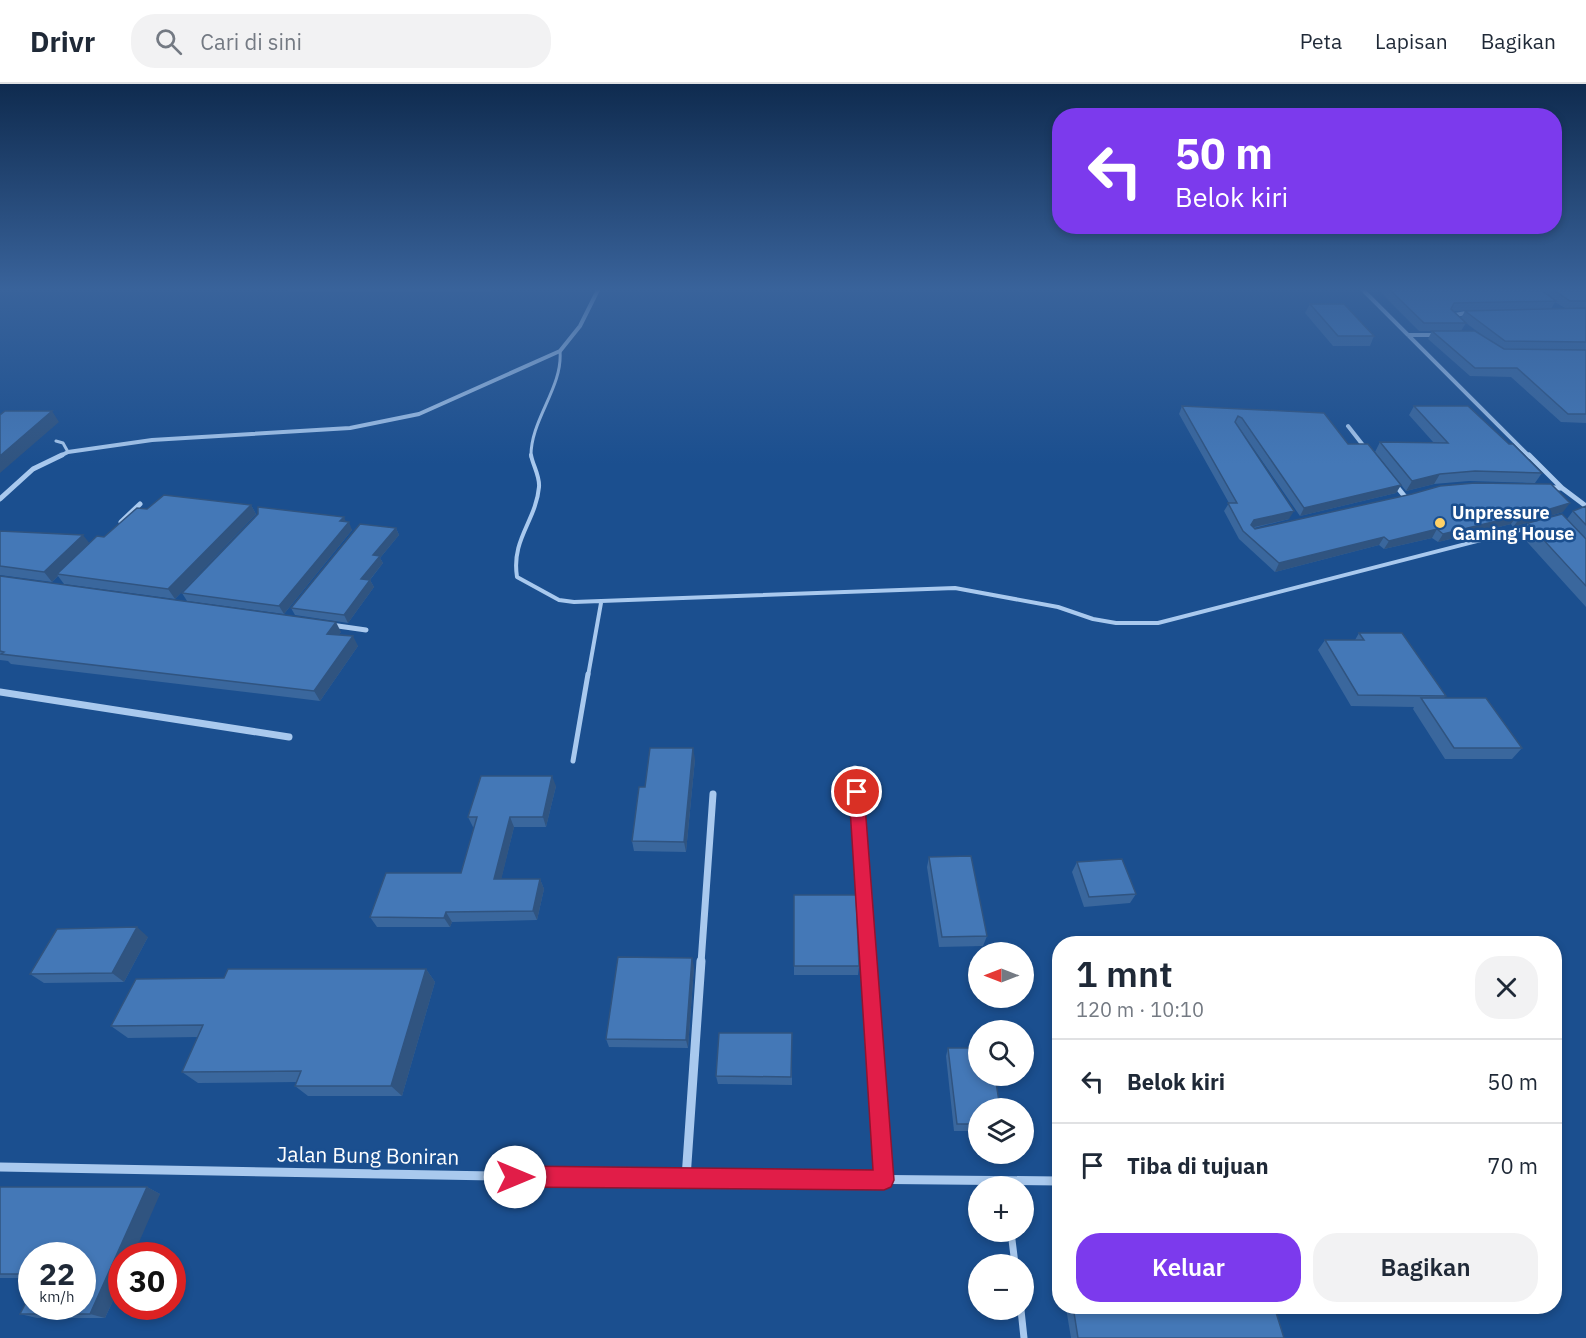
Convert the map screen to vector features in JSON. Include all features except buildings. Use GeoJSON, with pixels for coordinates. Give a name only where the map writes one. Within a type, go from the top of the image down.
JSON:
{"type":"FeatureCollection","features":[{"type":"Feature","properties":{"kind":"street"},"geometry":{"type":"LineString","coordinates":[[0,499],[33,469],[68,452],[152,440],[350,428],[408,416],[505,377],[560,351],[564,347]]}},
{"type":"Feature","properties":{"kind":"street"},"geometry":{"type":"LineString","coordinates":[[1420,347],[1562,488],[1586,507],[1579,511]]}},
{"type":"Feature","properties":{"kind":"street"},"geometry":{"type":"LineString","coordinates":[[1347,426],[1369,453]]}},
{"type":"Feature","properties":{"kind":"street"},"geometry":{"type":"LineString","coordinates":[[1391,480],[1406,498]]}},
{"type":"Feature","properties":{"kind":"street"},"geometry":{"type":"LineString","coordinates":[[1540,488],[1562,488]]}},
{"type":"Feature","properties":{"kind":"street"},"geometry":{"type":"LineString","coordinates":[[1395,501],[1415,495]]}},
{"type":"Feature","properties":{"kind":"street"},"geometry":{"type":"LineString","coordinates":[[114,529],[140,504]]}},
{"type":"Feature","properties":{"kind":"street"},"geometry":{"type":"LineString","coordinates":[[320,623],[366,630]]}},
{"type":"Feature","properties":{"kind":"street"},"geometry":{"type":"LineString","coordinates":[[0,692],[289,737]]}},
{"type":"Feature","properties":{"kind":"street"},"geometry":{"type":"LineString","coordinates":[[855,769],[884,1180]]}},
{"type":"Feature","properties":{"kind":"street"},"geometry":{"type":"LineString","coordinates":[[686,1178],[713,794]]}},
{"type":"Feature","properties":{"kind":"street","name":"Jalan Bung Boniran"},"geometry":{"type":"LineString","coordinates":[[0,1167],[968,1183]]}},
{"type":"Feature","properties":{"kind":"street","name":"Jalan Bung Boniran"},"geometry":{"type":"LineString","coordinates":[[1034,1182],[1052,1181]]}},
{"type":"Feature","properties":{"kind":"lane"},"geometry":{"type":"LineString","coordinates":[[560,351],[561,364],[531,453],[540,480],[538,492],[516,547],[513,564],[517,578],[559,600],[601,603],[820,591],[955,588],[1058,607],[1093,619],[1140,625],[1158,624],[1534,526]]}},
{"type":"Feature","properties":{"kind":"lane"},"geometry":{"type":"LineString","coordinates":[[56,441],[63,443],[68,452]]}},
{"type":"Feature","properties":{"kind":"lane"},"geometry":{"type":"LineString","coordinates":[[573,761],[601,603]]}},
{"type":"Feature","properties":{"kind":"lane"},"geometry":{"type":"LineString","coordinates":[[1022,1320],[1024,1338]]}},
{"type":"Feature","properties":{"kind":"place","name":"Unpressure Gaming House"},"geometry":{"type":"Point","coordinates":[1440,523]}},
{"type":"Feature","properties":{"kind":"route"},"geometry":{"type":"LineString","coordinates":[[515,1177],[884,1180],[857,792]]}}]}
